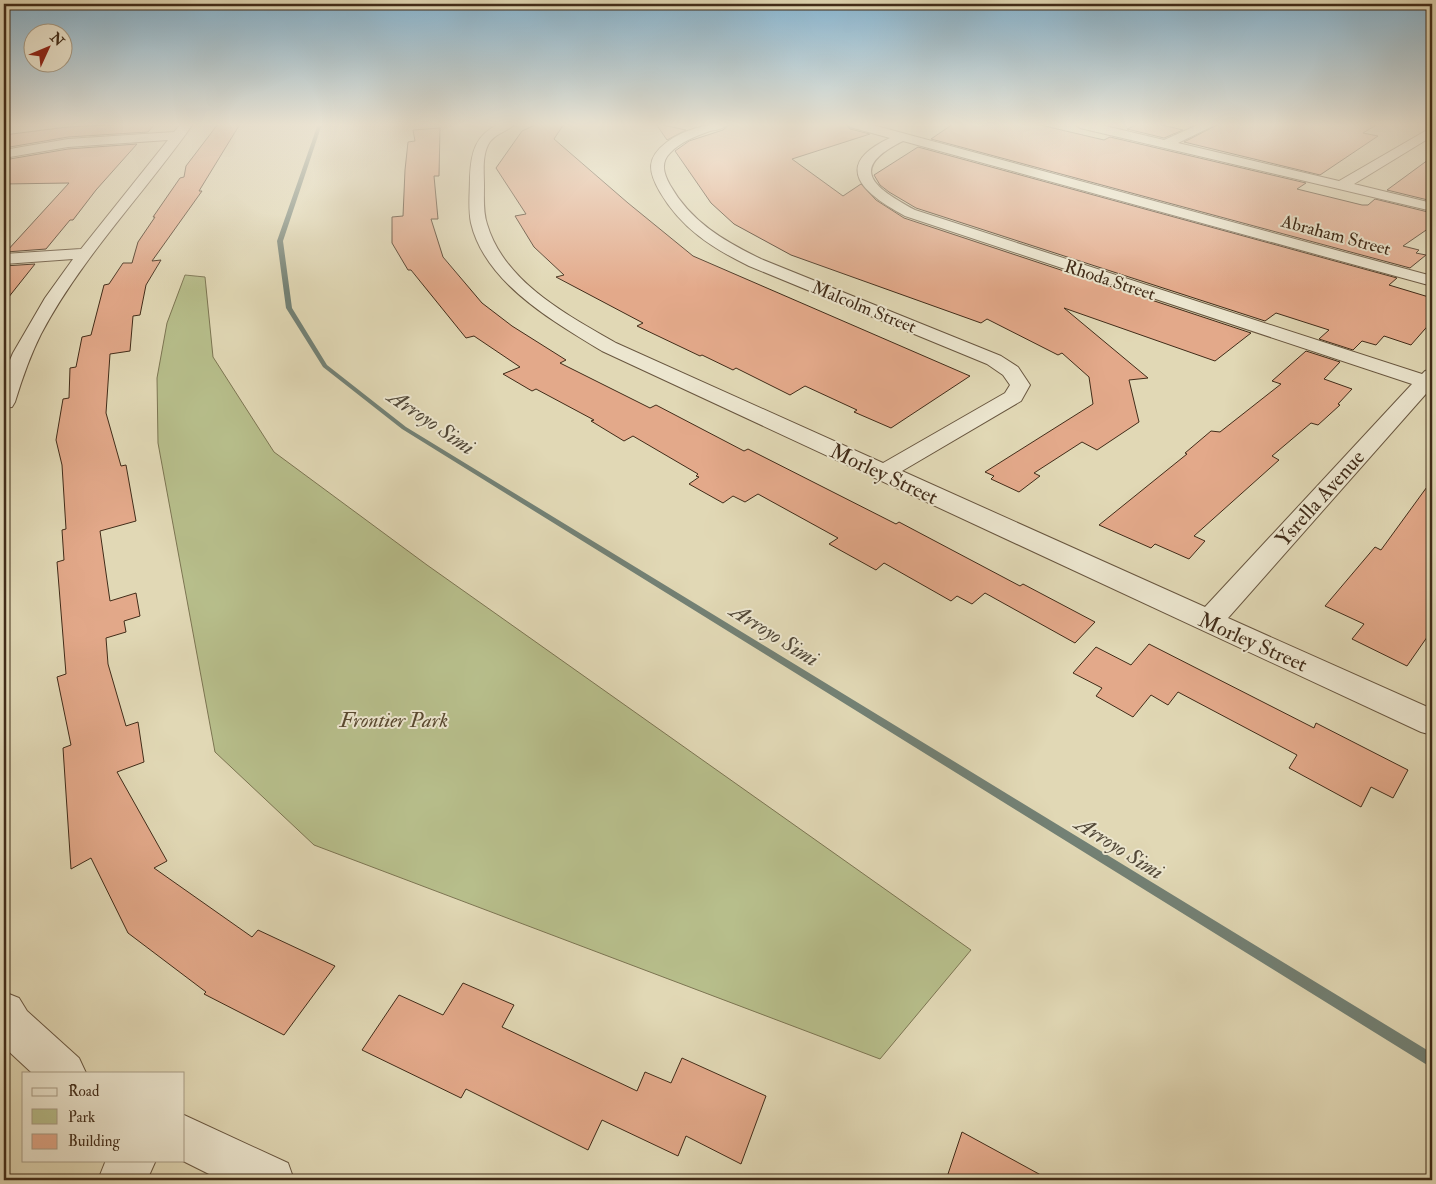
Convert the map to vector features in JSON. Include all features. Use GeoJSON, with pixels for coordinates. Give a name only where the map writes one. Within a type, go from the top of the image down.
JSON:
{"type":"FeatureCollection","features":[{"type":"Feature","properties":{"kind":"street"},"geometry":{"type":"LineString","coordinates":[[4,402],[16,366],[36,326],[58,292],[144,179]]}},
{"type":"Feature","properties":{"kind":"street","name":"Morley Street"},"geometry":{"type":"LineString","coordinates":[[477,179],[480,226],[495,257],[520,286],[556,316],[608,347],[1432,723]]}},
{"type":"Feature","properties":{"kind":"street","name":"Malcolm Street"},"geometry":{"type":"LineString","coordinates":[[661,179],[675,206],[692,223],[716,241],[763,266],[994,360],[1011,370],[1020,385],[1014,396],[882,473]]}},
{"type":"Feature","properties":{"kind":"street","name":"Rhoda Street"},"geometry":{"type":"LineString","coordinates":[[866,179],[868,185],[878,195],[910,213],[1429,378]]}},
{"type":"Feature","properties":{"kind":"street","name":"Abraham Street"},"geometry":{"type":"LineString","coordinates":[[1058,179],[1432,281]]}},
{"type":"Feature","properties":{"kind":"street"},"geometry":{"type":"LineString","coordinates":[[1313,179],[1432,208]]}},
{"type":"Feature","properties":{"kind":"street"},"geometry":{"type":"LineString","coordinates":[[1341,186],[1352,179]]}},
{"type":"Feature","properties":{"kind":"street"},"geometry":{"type":"LineString","coordinates":[[4,259],[87,253]]}},
{"type":"Feature","properties":{"kind":"street","name":"Ysrella Avenue"},"geometry":{"type":"LineString","coordinates":[[1208,622],[1429,378]]}},
{"type":"Feature","properties":{"kind":"street"},"geometry":{"type":"LineString","coordinates":[[4,1013],[12,1026],[63,1072]]}},
{"type":"Feature","properties":{"kind":"street"},"geometry":{"type":"LineString","coordinates":[[185,1138],[271,1180]]}},
{"type":"Feature","properties":{"kind":"street"},"geometry":{"type":"LineString","coordinates":[[121,1180],[132,1162]]}},
{"type":"Feature","properties":{"kind":"green space","name":"Frontier Park"},"geometry":{"type":"Polygon","coordinates":[[[185,275],[205,277],[213,357],[274,452],[427,565],[971,950],[880,1059],[314,845],[215,752],[158,443],[157,378],[167,323],[185,275]]]}},
{"type":"Feature","properties":{"kind":"building"},"geometry":{"type":"Polygon","coordinates":[[[4,179],[106,179],[73,220],[70,220],[46,249],[6,252],[69,183],[4,184],[4,179]]]}},
{"type":"Feature","properties":{"kind":"building"},"geometry":{"type":"Polygon","coordinates":[[[179,179],[206,179],[199,191],[202,191],[152,261],[161,260],[146,285],[140,315],[133,316],[130,351],[110,354],[106,413],[121,466],[126,465],[136,521],[100,531],[110,601],[136,593],[140,616],[124,621],[126,632],[106,638],[108,664],[126,726],[138,722],[144,762],[117,772],[167,861],[154,868],[252,937],[258,930],[335,966],[284,1035],[204,994],[206,992],[128,933],[91,858],[71,869],[63,748],[71,745],[57,677],[66,674],[57,562],[64,560],[62,530],[66,529],[62,465],[56,440],[63,399],[69,398],[70,368],[76,367],[82,337],[91,335],[104,285],[109,284],[123,263],[132,263],[138,242],[155,217],[153,217],[179,179]]]}},
{"type":"Feature","properties":{"kind":"building"},"geometry":{"type":"Polygon","coordinates":[[[405,179],[434,179],[438,219],[431,219],[443,257],[482,303],[512,326],[566,360],[560,363],[650,408],[656,405],[744,451],[748,449],[896,524],[899,522],[1020,586],[1023,584],[1095,622],[1075,643],[985,593],[972,604],[957,596],[951,601],[884,563],[876,570],[829,544],[838,538],[758,494],[745,502],[733,496],[723,503],[689,484],[699,477],[696,476],[698,474],[633,436],[624,441],[591,421],[594,420],[536,389],[532,391],[503,374],[520,367],[474,336],[466,338],[411,270],[408,270],[392,243],[392,217],[403,216],[405,179]]]}},
{"type":"Feature","properties":{"kind":"building"},"geometry":{"type":"Polygon","coordinates":[[[503,179],[601,179],[693,256],[970,376],[891,428],[854,412],[857,410],[805,386],[790,395],[736,368],[733,370],[702,355],[700,356],[637,326],[643,323],[556,277],[564,275],[534,247],[515,216],[526,214],[503,179]]]}},
{"type":"Feature","properties":{"kind":"building"},"geometry":{"type":"Polygon","coordinates":[[[695,179],[820,179],[843,196],[861,184],[876,200],[904,218],[1251,333],[1215,361],[1064,308],[1148,378],[1129,380],[1139,422],[1097,450],[1082,442],[1034,473],[1040,476],[1019,492],[991,479],[994,476],[985,472],[1093,404],[1089,377],[1062,353],[1058,355],[987,319],[981,323],[791,255],[734,224],[711,203],[695,179]]]}},
{"type":"Feature","properties":{"kind":"building"},"geometry":{"type":"Polygon","coordinates":[[[877,179],[1036,179],[1397,278],[1389,285],[1432,298],[1432,321],[1411,345],[1384,336],[1376,345],[1362,341],[1353,350],[1319,339],[1329,330],[1276,313],[1265,321],[916,208],[880,185],[877,179]]]}},
{"type":"Feature","properties":{"kind":"building"},"geometry":{"type":"Polygon","coordinates":[[[1080,179],[1290,179],[1306,183],[1297,189],[1362,205],[1368,205],[1375,199],[1432,213],[1432,226],[1403,246],[1419,250],[1416,253],[1426,255],[1410,268],[1080,179]]]}},
{"type":"Feature","properties":{"kind":"building"},"geometry":{"type":"Polygon","coordinates":[[[1402,179],[1432,179],[1432,201],[1387,190],[1402,179]]]}},
{"type":"Feature","properties":{"kind":"building"},"geometry":{"type":"Polygon","coordinates":[[[35,264],[4,303],[4,266],[35,264]]]}},
{"type":"Feature","properties":{"kind":"building"},"geometry":{"type":"Polygon","coordinates":[[[1306,351],[1340,362],[1324,379],[1352,389],[1338,404],[1340,405],[1318,425],[1311,423],[1272,456],[1279,460],[1194,536],[1205,541],[1189,559],[1155,544],[1151,548],[1099,525],[1187,454],[1185,453],[1211,431],[1220,432],[1281,384],[1272,381],[1306,351]]]}},
{"type":"Feature","properties":{"kind":"building"},"geometry":{"type":"Polygon","coordinates":[[[1432,480],[1432,630],[1407,666],[1352,639],[1364,624],[1325,606],[1375,547],[1381,550],[1432,480]]]}},
{"type":"Feature","properties":{"kind":"building"},"geometry":{"type":"Polygon","coordinates":[[[1149,644],[1314,728],[1316,723],[1408,770],[1393,798],[1371,787],[1361,807],[1289,768],[1297,755],[1178,692],[1168,705],[1151,695],[1133,717],[1096,696],[1102,688],[1073,673],[1096,647],[1131,665],[1149,644]]]}},
{"type":"Feature","properties":{"kind":"building"},"geometry":{"type":"Polygon","coordinates":[[[463,983],[514,1005],[502,1027],[637,1091],[645,1072],[671,1083],[682,1058],[766,1096],[741,1164],[686,1136],[678,1156],[602,1120],[588,1150],[466,1089],[461,1098],[362,1050],[399,995],[443,1015],[463,983]]]}},
{"type":"Feature","properties":{"kind":"building"},"geometry":{"type":"Polygon","coordinates":[[[962,1132],[1050,1180],[946,1180],[962,1132]]]}},
{"type":"Feature","properties":{"kind":"waterway","name":"Arroyo Simi"},"geometry":{"type":"LineString","coordinates":[[301,179],[280,241],[289,308],[325,366],[404,428],[1432,1061]]}}]}
